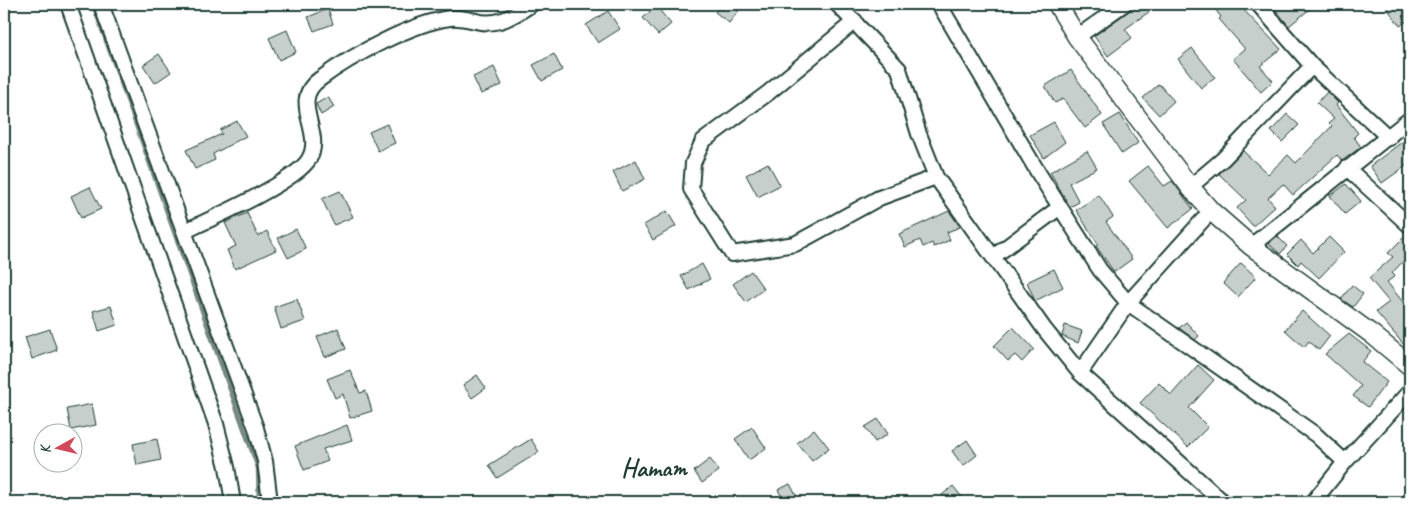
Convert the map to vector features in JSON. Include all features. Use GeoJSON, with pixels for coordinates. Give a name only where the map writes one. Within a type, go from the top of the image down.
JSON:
{"type":"FeatureCollection","features":[{"type":"Feature","properties":{"kind":"street"},"geometry":{"type":"LineString","coordinates":[[68,4],[216,424],[227,467],[233,502]]}},
{"type":"Feature","properties":{"kind":"street"},"geometry":{"type":"LineString","coordinates":[[101,4],[259,436],[268,477],[270,502]]}},
{"type":"Feature","properties":{"kind":"street"},"geometry":{"type":"LineString","coordinates":[[185,231],[254,198],[304,166],[311,157],[314,142],[305,102],[309,90],[318,80],[384,42],[441,20],[461,18],[486,23],[496,22],[513,16],[532,4]]}},
{"type":"Feature","properties":{"kind":"street"},"geometry":{"type":"LineString","coordinates":[[837,4],[899,69],[919,134],[936,177],[1045,330],[1080,372],[1223,502]]}},
{"type":"Feature","properties":{"kind":"street"},"geometry":{"type":"LineString","coordinates":[[939,4],[1060,207],[1100,270],[1128,303],[1316,435],[1346,462]]}},
{"type":"Feature","properties":{"kind":"street"},"geometry":{"type":"LineString","coordinates":[[1056,4],[1077,37],[1190,187],[1211,211],[1251,246],[1373,335],[1410,366]]}},
{"type":"Feature","properties":{"kind":"street"},"geometry":{"type":"LineString","coordinates":[[1077,37],[1124,4]]}},
{"type":"Feature","properties":{"kind":"street"},"geometry":{"type":"LineString","coordinates":[[1258,4],[1312,66],[1389,138]]}},
{"type":"Feature","properties":{"kind":"street"},"geometry":{"type":"LineString","coordinates":[[855,21],[768,93],[703,141],[693,163],[690,189],[732,254],[795,244],[878,198],[936,177]]}},
{"type":"Feature","properties":{"kind":"street"},"geometry":{"type":"LineString","coordinates":[[1190,187],[1223,159],[1312,66]]}},
{"type":"Feature","properties":{"kind":"street"},"geometry":{"type":"LineString","coordinates":[[1251,246],[1347,168],[1389,138],[1410,119]]}},
{"type":"Feature","properties":{"kind":"street"},"geometry":{"type":"LineString","coordinates":[[1347,168],[1410,226]]}},
{"type":"Feature","properties":{"kind":"street"},"geometry":{"type":"LineString","coordinates":[[993,257],[1060,207]]}},
{"type":"Feature","properties":{"kind":"street"},"geometry":{"type":"LineString","coordinates":[[1080,372],[1128,303],[1211,211]]}},
{"type":"Feature","properties":{"kind":"street"},"geometry":{"type":"LineString","coordinates":[[1314,502],[1346,462],[1410,391]]}},
{"type":"Feature","properties":{"kind":"building"},"geometry":{"type":"Polygon","coordinates":[[[722,4],[731,4],[739,10],[729,23],[715,12],[722,4]]]}},
{"type":"Feature","properties":{"kind":"building"},"geometry":{"type":"Polygon","coordinates":[[[1133,4],[1160,4],[1125,29],[1132,38],[1108,56],[1094,36],[1129,11],[1133,4]]]}},
{"type":"Feature","properties":{"kind":"building"},"geometry":{"type":"Polygon","coordinates":[[[1211,4],[1238,4],[1281,49],[1260,66],[1273,81],[1261,92],[1233,59],[1245,49],[1219,19],[1221,17],[1211,4]]]}},
{"type":"Feature","properties":{"kind":"building"},"geometry":{"type":"Polygon","coordinates":[[[1271,4],[1316,4],[1289,26],[1271,4]]]}},
{"type":"Feature","properties":{"kind":"building"},"geometry":{"type":"Polygon","coordinates":[[[1384,4],[1410,4],[1410,19],[1400,26],[1384,4]]]}},
{"type":"Feature","properties":{"kind":"building"},"geometry":{"type":"Polygon","coordinates":[[[656,6],[671,24],[658,35],[643,18],[656,6]]]}},
{"type":"Feature","properties":{"kind":"building"},"geometry":{"type":"Polygon","coordinates":[[[328,9],[333,24],[314,31],[308,17],[328,9]]]}},
{"type":"Feature","properties":{"kind":"building"},"geometry":{"type":"Polygon","coordinates":[[[608,11],[620,29],[598,43],[586,25],[608,11]]]}},
{"type":"Feature","properties":{"kind":"building"},"geometry":{"type":"Polygon","coordinates":[[[287,30],[296,52],[279,60],[269,38],[287,30]]]}},
{"type":"Feature","properties":{"kind":"building"},"geometry":{"type":"Polygon","coordinates":[[[1192,48],[1215,77],[1201,88],[1178,59],[1192,48]]]}},
{"type":"Feature","properties":{"kind":"building"},"geometry":{"type":"Polygon","coordinates":[[[159,54],[171,72],[155,83],[143,65],[159,54]]]}},
{"type":"Feature","properties":{"kind":"building"},"geometry":{"type":"Polygon","coordinates":[[[554,54],[562,70],[542,81],[533,65],[554,54]]]}},
{"type":"Feature","properties":{"kind":"building"},"geometry":{"type":"Polygon","coordinates":[[[494,67],[502,85],[481,94],[473,77],[494,67]]]}},
{"type":"Feature","properties":{"kind":"building"},"geometry":{"type":"Polygon","coordinates":[[[1071,70],[1102,115],[1085,128],[1063,99],[1055,103],[1045,86],[1071,70]]]}},
{"type":"Feature","properties":{"kind":"building"},"geometry":{"type":"Polygon","coordinates":[[[1159,84],[1174,101],[1159,115],[1143,98],[1159,84]]]}},
{"type":"Feature","properties":{"kind":"building"},"geometry":{"type":"Polygon","coordinates":[[[1327,92],[1338,103],[1336,105],[1358,133],[1354,137],[1361,147],[1342,161],[1337,155],[1293,195],[1283,184],[1268,198],[1275,206],[1253,226],[1237,208],[1246,200],[1219,174],[1243,151],[1268,174],[1288,155],[1296,163],[1332,126],[1329,123],[1334,119],[1317,103],[1327,92]]]}},
{"type":"Feature","properties":{"kind":"building"},"geometry":{"type":"Polygon","coordinates":[[[328,97],[334,107],[321,115],[316,104],[328,97]]]}},
{"type":"Feature","properties":{"kind":"building"},"geometry":{"type":"Polygon","coordinates":[[[1120,114],[1138,143],[1122,154],[1103,124],[1120,114]]]}},
{"type":"Feature","properties":{"kind":"building"},"geometry":{"type":"Polygon","coordinates":[[[1287,114],[1299,125],[1282,142],[1271,131],[1287,114]]]}},
{"type":"Feature","properties":{"kind":"building"},"geometry":{"type":"Polygon","coordinates":[[[237,121],[246,136],[213,154],[215,160],[195,169],[186,150],[222,134],[220,130],[237,121]]]}},
{"type":"Feature","properties":{"kind":"building"},"geometry":{"type":"Polygon","coordinates":[[[1054,122],[1065,142],[1044,158],[1030,135],[1054,122]]]}},
{"type":"Feature","properties":{"kind":"building"},"geometry":{"type":"Polygon","coordinates":[[[387,124],[395,143],[378,151],[369,132],[387,124]]]}},
{"type":"Feature","properties":{"kind":"building"},"geometry":{"type":"Polygon","coordinates":[[[1410,136],[1410,163],[1382,183],[1370,166],[1410,136]]]}},
{"type":"Feature","properties":{"kind":"building"},"geometry":{"type":"Polygon","coordinates":[[[1087,151],[1097,168],[1069,183],[1079,202],[1070,207],[1050,172],[1087,151]]]}},
{"type":"Feature","properties":{"kind":"building"},"geometry":{"type":"Polygon","coordinates":[[[636,160],[645,179],[622,191],[613,172],[636,160]]]}},
{"type":"Feature","properties":{"kind":"building"},"geometry":{"type":"Polygon","coordinates":[[[768,163],[780,185],[758,197],[746,175],[768,163]]]}},
{"type":"Feature","properties":{"kind":"building"},"geometry":{"type":"Polygon","coordinates":[[[1148,166],[1164,186],[1172,181],[1193,209],[1168,228],[1129,181],[1148,166]]]}},
{"type":"Feature","properties":{"kind":"building"},"geometry":{"type":"Polygon","coordinates":[[[1346,184],[1361,201],[1345,214],[1330,196],[1346,184]]]}},
{"type":"Feature","properties":{"kind":"building"},"geometry":{"type":"Polygon","coordinates":[[[90,187],[101,209],[81,218],[71,196],[90,187]]]}},
{"type":"Feature","properties":{"kind":"building"},"geometry":{"type":"Polygon","coordinates":[[[340,191],[353,217],[334,225],[322,199],[340,191]]]}},
{"type":"Feature","properties":{"kind":"building"},"geometry":{"type":"Polygon","coordinates":[[[1099,195],[1113,217],[1106,222],[1132,259],[1114,272],[1096,246],[1098,244],[1076,210],[1099,195]]]}},
{"type":"Feature","properties":{"kind":"building"},"geometry":{"type":"Polygon","coordinates":[[[667,211],[676,226],[653,240],[644,225],[667,211]]]}},
{"type":"Feature","properties":{"kind":"building"},"geometry":{"type":"Polygon","coordinates":[[[949,211],[960,227],[947,232],[950,240],[934,247],[932,243],[923,247],[920,240],[905,247],[899,234],[949,211]]]}},
{"type":"Feature","properties":{"kind":"building"},"geometry":{"type":"Polygon","coordinates":[[[247,213],[258,236],[267,231],[276,250],[235,269],[227,250],[236,246],[225,223],[247,213]]]}},
{"type":"Feature","properties":{"kind":"building"},"geometry":{"type":"Polygon","coordinates":[[[296,229],[306,249],[288,258],[278,238],[296,229]]]}},
{"type":"Feature","properties":{"kind":"building"},"geometry":{"type":"Polygon","coordinates":[[[1407,234],[1410,235],[1410,254],[1392,273],[1395,276],[1387,282],[1410,311],[1410,352],[1376,312],[1389,302],[1369,278],[1393,257],[1388,253],[1407,234]]]}},
{"type":"Feature","properties":{"kind":"building"},"geometry":{"type":"Polygon","coordinates":[[[1277,236],[1287,246],[1280,254],[1268,243],[1277,236]]]}},
{"type":"Feature","properties":{"kind":"building"},"geometry":{"type":"Polygon","coordinates":[[[1329,237],[1344,252],[1319,278],[1301,261],[1298,265],[1287,254],[1301,240],[1313,253],[1329,237]]]}},
{"type":"Feature","properties":{"kind":"building"},"geometry":{"type":"Polygon","coordinates":[[[1241,263],[1256,277],[1238,297],[1223,283],[1241,263]]]}},
{"type":"Feature","properties":{"kind":"building"},"geometry":{"type":"Polygon","coordinates":[[[702,264],[710,279],[689,290],[681,276],[702,264]]]}},
{"type":"Feature","properties":{"kind":"building"},"geometry":{"type":"Polygon","coordinates":[[[1054,269],[1063,287],[1035,301],[1027,282],[1054,269]]]}},
{"type":"Feature","properties":{"kind":"building"},"geometry":{"type":"Polygon","coordinates":[[[751,271],[764,289],[746,302],[733,284],[751,271]]]}},
{"type":"Feature","properties":{"kind":"building"},"geometry":{"type":"Polygon","coordinates":[[[1352,285],[1363,294],[1353,307],[1341,299],[1352,285]]]}},
{"type":"Feature","properties":{"kind":"building"},"geometry":{"type":"Polygon","coordinates":[[[297,299],[305,321],[281,329],[274,307],[297,299]]]}},
{"type":"Feature","properties":{"kind":"building"},"geometry":{"type":"Polygon","coordinates":[[[111,306],[117,325],[99,331],[93,311],[111,306]]]}},
{"type":"Feature","properties":{"kind":"building"},"geometry":{"type":"Polygon","coordinates":[[[1302,311],[1330,336],[1319,350],[1309,341],[1304,347],[1285,330],[1302,311]]]}},
{"type":"Feature","properties":{"kind":"building"},"geometry":{"type":"Polygon","coordinates":[[[1186,322],[1199,336],[1195,340],[1179,328],[1186,322]]]}},
{"type":"Feature","properties":{"kind":"building"},"geometry":{"type":"Polygon","coordinates":[[[1065,325],[1082,331],[1078,343],[1062,336],[1065,325]]]}},
{"type":"Feature","properties":{"kind":"building"},"geometry":{"type":"Polygon","coordinates":[[[1013,327],[1034,349],[1022,362],[1015,355],[1008,361],[994,346],[1013,327]]]}},
{"type":"Feature","properties":{"kind":"building"},"geometry":{"type":"Polygon","coordinates":[[[338,328],[346,349],[325,357],[317,337],[338,328]]]}},
{"type":"Feature","properties":{"kind":"building"},"geometry":{"type":"Polygon","coordinates":[[[50,329],[57,350],[32,359],[25,337],[50,329]]]}},
{"type":"Feature","properties":{"kind":"building"},"geometry":{"type":"Polygon","coordinates":[[[1349,334],[1371,351],[1362,362],[1387,382],[1368,407],[1353,396],[1361,386],[1325,354],[1349,334]]]}},
{"type":"Feature","properties":{"kind":"building"},"geometry":{"type":"Polygon","coordinates":[[[1198,365],[1214,380],[1189,408],[1208,427],[1188,447],[1140,403],[1159,383],[1171,395],[1198,365]]]}},
{"type":"Feature","properties":{"kind":"building"},"geometry":{"type":"Polygon","coordinates":[[[350,370],[360,393],[366,391],[372,411],[350,418],[343,394],[335,398],[327,379],[350,370]]]}},
{"type":"Feature","properties":{"kind":"building"},"geometry":{"type":"Polygon","coordinates":[[[477,375],[486,388],[472,398],[463,385],[477,375]]]}},
{"type":"Feature","properties":{"kind":"building"},"geometry":{"type":"Polygon","coordinates":[[[92,404],[96,425],[82,428],[82,424],[70,424],[67,409],[92,404]]]}},
{"type":"Feature","properties":{"kind":"building"},"geometry":{"type":"Polygon","coordinates":[[[878,419],[888,434],[875,442],[865,427],[878,419]]]}},
{"type":"Feature","properties":{"kind":"building"},"geometry":{"type":"Polygon","coordinates":[[[347,425],[352,440],[323,449],[328,461],[304,470],[295,446],[347,425]]]}},
{"type":"Feature","properties":{"kind":"building"},"geometry":{"type":"Polygon","coordinates":[[[752,427],[766,448],[749,460],[735,439],[752,427]]]}},
{"type":"Feature","properties":{"kind":"building"},"geometry":{"type":"Polygon","coordinates":[[[814,429],[829,448],[812,461],[797,443],[814,429]]]}},
{"type":"Feature","properties":{"kind":"building"},"geometry":{"type":"Polygon","coordinates":[[[157,439],[161,460],[137,465],[133,444],[157,439]]]}},
{"type":"Feature","properties":{"kind":"building"},"geometry":{"type":"Polygon","coordinates":[[[531,439],[539,452],[497,478],[489,465],[531,439]]]}},
{"type":"Feature","properties":{"kind":"building"},"geometry":{"type":"Polygon","coordinates":[[[967,440],[977,455],[963,466],[952,451],[967,440]]]}},
{"type":"Feature","properties":{"kind":"building"},"geometry":{"type":"Polygon","coordinates":[[[710,459],[719,471],[702,483],[694,471],[710,459]]]}},
{"type":"Feature","properties":{"kind":"building"},"geometry":{"type":"Polygon","coordinates":[[[790,484],[797,497],[785,502],[778,490],[790,484]]]}},
{"type":"Feature","properties":{"kind":"building"},"geometry":{"type":"Polygon","coordinates":[[[953,486],[966,502],[947,502],[942,495],[953,486]]]}},
{"type":"Feature","properties":{"kind":"waterway"},"geometry":{"type":"LineString","coordinates":[[93,4],[258,468],[259,502]]}},
{"type":"Feature","properties":{"kind":"district","name":"Hamam"},"geometry":{"type":"Point","coordinates":[654,467]}}]}
